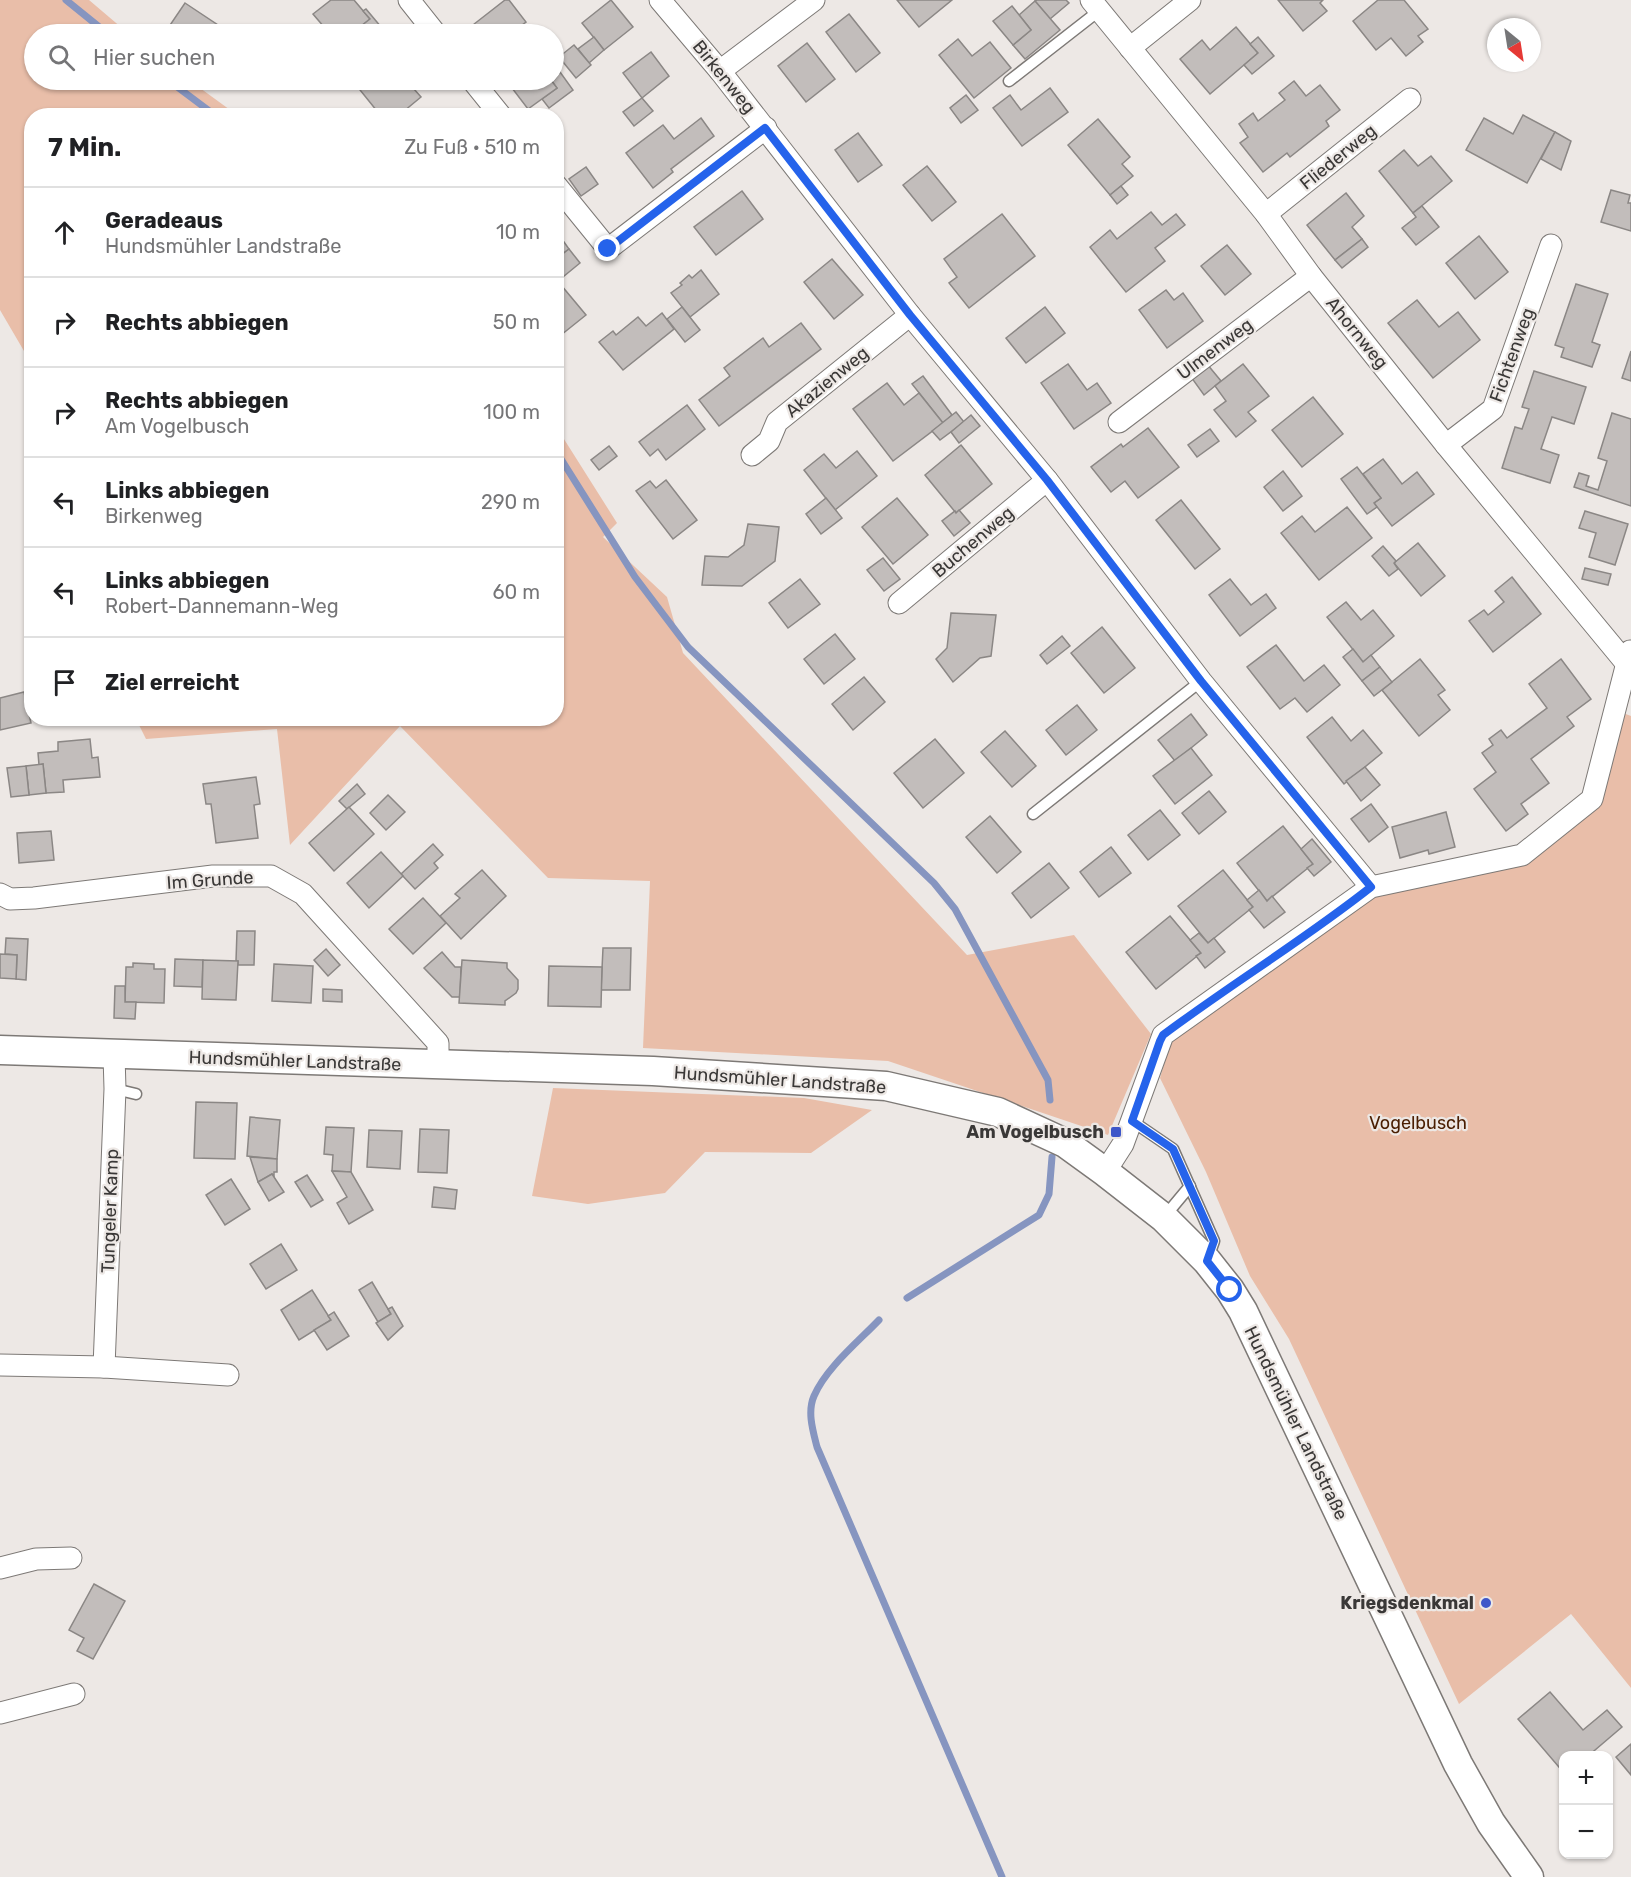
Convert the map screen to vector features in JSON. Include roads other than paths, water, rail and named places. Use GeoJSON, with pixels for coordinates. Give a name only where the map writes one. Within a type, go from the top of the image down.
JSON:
{"type":"FeatureCollection","features":[{"type":"Feature","properties":{"kind":"street"},"geometry":{"type":"LineString","coordinates":[[409,0],[428,24]]}},
{"type":"Feature","properties":{"kind":"street","name":"Birkenweg"},"geometry":{"type":"LineString","coordinates":[[660,0],[720,71],[910,315],[1047,480],[1201,681],[1371,887]]}},
{"type":"Feature","properties":{"kind":"street"},"geometry":{"type":"LineString","coordinates":[[720,71],[814,0]]}},
{"type":"Feature","properties":{"kind":"street"},"geometry":{"type":"LineString","coordinates":[[1130,48],[1190,0]]}},
{"type":"Feature","properties":{"kind":"street","name":"Ahornweg"},"geometry":{"type":"LineString","coordinates":[[1095,5],[1266,214],[1311,276],[1446,445],[1629,656]]}},
{"type":"Feature","properties":{"kind":"street"},"geometry":{"type":"LineString","coordinates":[[480,90],[495,108]]}},
{"type":"Feature","properties":{"kind":"street","name":"Fliederweg"},"geometry":{"type":"LineString","coordinates":[[1266,214],[1410,99]]}},
{"type":"Feature","properties":{"kind":"street"},"geometry":{"type":"LineString","coordinates":[[564,195],[608,249],[765,128]]}},
{"type":"Feature","properties":{"kind":"street","name":"Fichtenweg"},"geometry":{"type":"LineString","coordinates":[[1446,445],[1493,408],[1551,245]]}},
{"type":"Feature","properties":{"kind":"street","name":"Ulmenweg"},"geometry":{"type":"LineString","coordinates":[[1119,422],[1311,276]]}},
{"type":"Feature","properties":{"kind":"street","name":"Akazienweg"},"geometry":{"type":"LineString","coordinates":[[752,455],[769,441],[777,422],[910,315]]}},
{"type":"Feature","properties":{"kind":"street","name":"Buchenweg"},"geometry":{"type":"LineString","coordinates":[[898,603],[1047,480]]}},
{"type":"Feature","properties":{"kind":"street"},"geometry":{"type":"LineString","coordinates":[[1105,1172],[1123,1144],[1163,1035],[1371,887],[1522,855],[1592,799],[1629,656]]}},
{"type":"Feature","properties":{"kind":"street","name":"Im Grunde"},"geometry":{"type":"LineString","coordinates":[[0,894],[10,899],[34,898],[213,876],[271,876],[303,894],[438,1043],[438,1065]]}},
{"type":"Feature","properties":{"kind":"street","name":"Hundsmühler Landstraße"},"geometry":{"type":"LineString","coordinates":[[0,1050],[652,1071],[886,1086],[998,1112],[1065,1143],[1164,1218],[1207,1261],[1230,1290],[1243,1311],[1458,1764],[1491,1823],[1529,1877]]}},
{"type":"Feature","properties":{"kind":"street","name":"Tungeler Kamp"},"geometry":{"type":"LineString","coordinates":[[104,1367],[115,1089],[114,1055]]}},
{"type":"Feature","properties":{"kind":"street"},"geometry":{"type":"LineString","coordinates":[[0,1365],[104,1367],[228,1375]]}},
{"type":"Feature","properties":{"kind":"street"},"geometry":{"type":"LineString","coordinates":[[0,1568],[36,1558],[71,1558]]}},
{"type":"Feature","properties":{"kind":"street"},"geometry":{"type":"LineString","coordinates":[[0,1713],[74,1694]]}},
{"type":"Feature","properties":{"kind":"lane"},"geometry":{"type":"LineString","coordinates":[[1010,81],[1095,5]]}},
{"type":"Feature","properties":{"kind":"lane"},"geometry":{"type":"LineString","coordinates":[[1034,814],[1201,681]]}},
{"type":"Feature","properties":{"kind":"lane"},"geometry":{"type":"LineString","coordinates":[[115,1089],[136,1094]]}},
{"type":"Feature","properties":{"kind":"lane"},"geometry":{"type":"LineString","coordinates":[[1132,1121],[1173,1149],[1214,1241],[1207,1261]]}},
{"type":"Feature","properties":{"kind":"lane"},"geometry":{"type":"LineString","coordinates":[[1164,1218],[1190,1186]]}},
{"type":"Feature","properties":{"kind":"waterway"},"geometry":{"type":"LineString","coordinates":[[66,0],[96,24]]}},
{"type":"Feature","properties":{"kind":"waterway"},"geometry":{"type":"LineString","coordinates":[[181,90],[205,108]]}},
{"type":"Feature","properties":{"kind":"waterway"},"geometry":{"type":"LineString","coordinates":[[564,464],[635,577],[688,647],[934,883],[955,909],[1048,1080],[1050,1100]]}},
{"type":"Feature","properties":{"kind":"waterway"},"geometry":{"type":"LineString","coordinates":[[907,1298],[1039,1215],[1049,1194],[1052,1157]]}},
{"type":"Feature","properties":{"kind":"waterway"},"geometry":{"type":"LineString","coordinates":[[879,1320],[826,1375],[812,1402],[811,1422],[817,1447],[1002,1877]]}},
{"type":"Feature","properties":{"kind":"place","name":"Am Vogelbusch"},"geometry":{"type":"Point","coordinates":[1116,1132]}},
{"type":"Feature","properties":{"kind":"place","name":"Kriegsdenkmal"},"geometry":{"type":"Point","coordinates":[1486,1603]}},
{"type":"Feature","properties":{"kind":"park label","name":"Vogelbusch"},"geometry":{"type":"Point","coordinates":[1418,1123]}}]}
